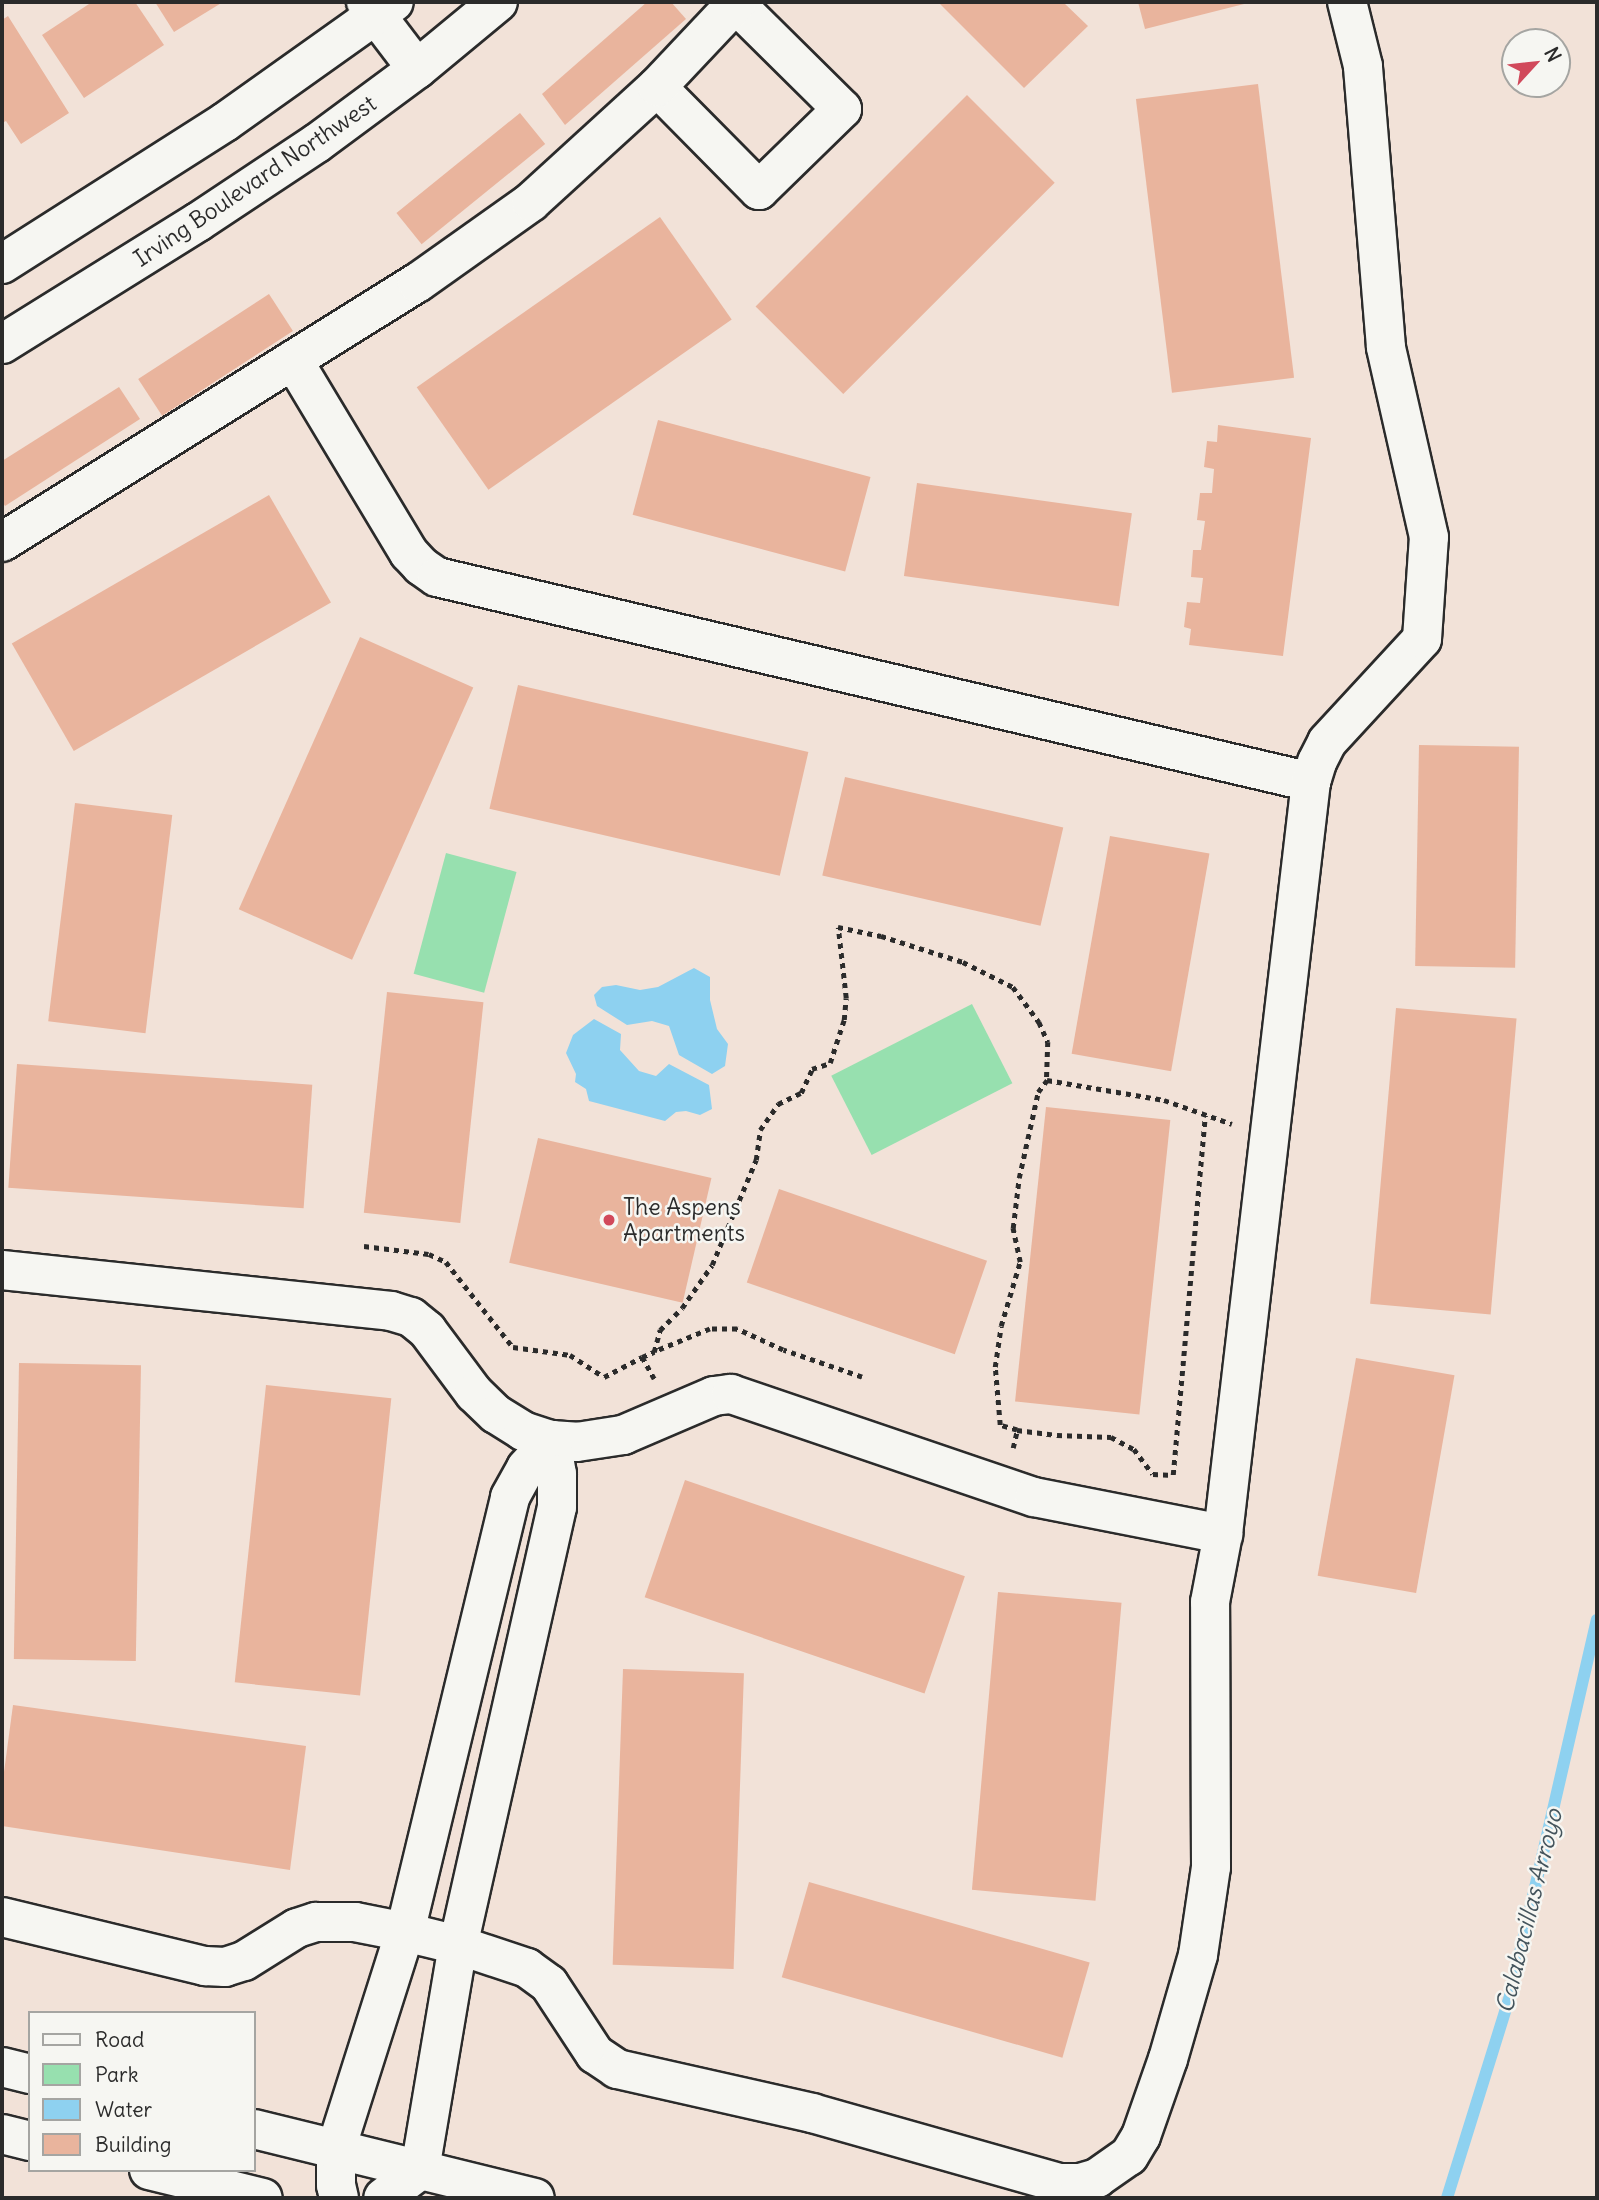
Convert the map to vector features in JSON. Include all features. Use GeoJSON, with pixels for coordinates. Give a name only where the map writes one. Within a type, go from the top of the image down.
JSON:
{"type":"FeatureCollection","features":[{"type":"Feature","properties":{"kind":"street","name":"Irving Boulevard Northwest"},"geometry":{"type":"LineString","coordinates":[[2,344],[258,184],[417,69],[498,2]]}},
{"type":"Feature","properties":{"kind":"street"},"geometry":{"type":"LineString","coordinates":[[2,1917],[205,1966],[225,1967],[244,1961],[297,1928],[316,1922],[355,1922],[405,1932],[458,1945],[527,1968],[538,1976],[565,2007],[594,2054],[617,2069],[811,2113],[1060,2183],[1080,2183],[1097,2178],[1129,2156],[1141,2136],[1168,2059],[1198,1955],[1211,1867],[1209,1624],[1223,1534],[1311,782],[1327,742],[1422,639],[1429,537],[1386,347],[1363,66],[1348,2]]}},
{"type":"Feature","properties":{"kind":"street"},"geometry":{"type":"LineString","coordinates":[[2,542],[417,283],[531,202],[657,87],[736,3],[842,108],[759,190],[657,87]]}},
{"type":"Feature","properties":{"kind":"street"},"geometry":{"type":"LineString","coordinates":[[2,264],[225,122],[379,7],[417,69]]}},
{"type":"Feature","properties":{"kind":"street"},"geometry":{"type":"LineString","coordinates":[[293,360],[409,552],[437,577],[1311,782]]}},
{"type":"Feature","properties":{"kind":"street"},"geometry":{"type":"LineString","coordinates":[[2,1270],[391,1311],[411,1317],[428,1330],[474,1393],[496,1414],[523,1431],[551,1440],[577,1442],[623,1435],[705,1399],[731,1394],[1034,1497],[1223,1534]]}},
{"type":"Feature","properties":{"kind":"street"},"geometry":{"type":"LineString","coordinates":[[339,2198],[336,2185],[336,2149],[405,1932],[510,1497],[526,1468],[551,1440]]}},
{"type":"Feature","properties":{"kind":"street"},"geometry":{"type":"LineString","coordinates":[[383,2198],[420,2170],[458,1945],[557,1507],[557,1474],[551,1440]]}},
{"type":"Feature","properties":{"kind":"street"},"geometry":{"type":"LineString","coordinates":[[2,2067],[28,2074]]}},
{"type":"Feature","properties":{"kind":"street"},"geometry":{"type":"LineString","coordinates":[[256,2129],[535,2198]]}},
{"type":"Feature","properties":{"kind":"street"},"geometry":{"type":"LineString","coordinates":[[2,2134],[28,2140]]}},
{"type":"Feature","properties":{"kind":"street"},"geometry":{"type":"LineString","coordinates":[[157,2172],[262,2198]]}},
{"type":"Feature","properties":{"kind":"path"},"geometry":{"type":"LineString","coordinates":[[862,1377],[783,1350],[737,1329],[710,1329],[654,1352],[660,1330],[682,1308],[712,1265],[756,1160],[760,1130],[778,1104],[802,1093],[812,1069],[830,1063],[844,1020],[846,998],[838,927],[881,936],[963,962],[1013,987],[1039,1022],[1048,1042],[1047,1080],[1038,1092],[1019,1178],[1013,1228],[1020,1262],[1001,1325],[995,1367],[1000,1425],[1057,1436],[1111,1437],[1135,1449],[1153,1474],[1173,1475],[1205,1115]]}},
{"type":"Feature","properties":{"kind":"path"},"geometry":{"type":"LineString","coordinates":[[1047,1080],[1164,1100],[1269,1138]]}},
{"type":"Feature","properties":{"kind":"path"},"geometry":{"type":"LineString","coordinates":[[364,1246],[429,1254],[446,1262],[513,1347],[570,1355],[604,1377],[642,1357]]}},
{"type":"Feature","properties":{"kind":"path"},"geometry":{"type":"LineString","coordinates":[[1003,1488],[1017,1430]]}},
{"type":"Feature","properties":{"kind":"green space"},"geometry":{"type":"Polygon","coordinates":[[[446,853],[517,872],[484,993],[414,974],[446,853]]]}},
{"type":"Feature","properties":{"kind":"green space"},"geometry":{"type":"Polygon","coordinates":[[[972,1004],[1012,1083],[872,1155],[831,1076],[972,1004]]]}},
{"type":"Feature","properties":{"kind":"water"},"geometry":{"type":"Polygon","coordinates":[[[694,968],[710,977],[710,1000],[717,1029],[728,1044],[725,1066],[712,1074],[679,1055],[669,1026],[652,1021],[627,1025],[597,1006],[594,995],[602,987],[616,985],[640,990],[658,987],[694,968]]]}},
{"type":"Feature","properties":{"kind":"water"},"geometry":{"type":"Polygon","coordinates":[[[594,1019],[621,1034],[620,1050],[639,1071],[656,1076],[669,1064],[709,1085],[712,1109],[700,1115],[686,1111],[676,1112],[665,1121],[589,1101],[586,1089],[575,1082],[576,1074],[566,1053],[573,1035],[594,1019]]]}},
{"type":"Feature","properties":{"kind":"building"},"geometry":{"type":"Polygon","coordinates":[[[92,2],[135,2],[164,45],[84,98],[42,35],[92,2]]]}},
{"type":"Feature","properties":{"kind":"building"},"geometry":{"type":"Polygon","coordinates":[[[155,2],[223,2],[174,32],[155,2]]]}},
{"type":"Feature","properties":{"kind":"building"},"geometry":{"type":"Polygon","coordinates":[[[647,2],[671,2],[686,19],[565,125],[542,94],[647,2]]]}},
{"type":"Feature","properties":{"kind":"building"},"geometry":{"type":"Polygon","coordinates":[[[938,2],[1063,2],[1088,26],[1024,88],[938,2]]]}},
{"type":"Feature","properties":{"kind":"building"},"geometry":{"type":"Polygon","coordinates":[[[1138,2],[1248,2],[1248,3],[1145,29],[1138,2]]]}},
{"type":"Feature","properties":{"kind":"building"},"geometry":{"type":"Polygon","coordinates":[[[8,16],[69,113],[21,144],[6,121],[2,123],[2,20],[8,16]]]}},
{"type":"Feature","properties":{"kind":"building"},"geometry":{"type":"Polygon","coordinates":[[[1258,84],[1294,378],[1172,393],[1136,99],[1258,84]]]}},
{"type":"Feature","properties":{"kind":"building"},"geometry":{"type":"Polygon","coordinates":[[[967,95],[1055,183],[843,394],[756,306],[967,95]]]}},
{"type":"Feature","properties":{"kind":"building"},"geometry":{"type":"Polygon","coordinates":[[[520,113],[545,144],[422,244],[396,213],[520,113]]]}},
{"type":"Feature","properties":{"kind":"building"},"geometry":{"type":"Polygon","coordinates":[[[660,217],[732,319],[488,490],[417,387],[660,217]]]}},
{"type":"Feature","properties":{"kind":"building"},"geometry":{"type":"Polygon","coordinates":[[[269,294],[293,331],[162,416],[138,379],[269,294]]]}},
{"type":"Feature","properties":{"kind":"building"},"geometry":{"type":"Polygon","coordinates":[[[119,387],[140,419],[5,506],[2,501],[2,461],[119,387]]]}},
{"type":"Feature","properties":{"kind":"building"},"geometry":{"type":"Polygon","coordinates":[[[658,420],[871,477],[845,572],[633,515],[658,420]]]}},
{"type":"Feature","properties":{"kind":"building"},"geometry":{"type":"Polygon","coordinates":[[[1218,425],[1311,438],[1283,656],[1189,645],[1191,629],[1184,627],[1187,602],[1200,603],[1203,578],[1191,577],[1193,550],[1201,550],[1205,521],[1197,520],[1200,493],[1212,493],[1214,469],[1204,467],[1207,441],[1217,442],[1218,425]]]}},
{"type":"Feature","properties":{"kind":"building"},"geometry":{"type":"Polygon","coordinates":[[[917,483],[1132,513],[1119,606],[904,576],[917,483]]]}},
{"type":"Feature","properties":{"kind":"building"},"geometry":{"type":"Polygon","coordinates":[[[269,495],[331,602],[74,751],[12,644],[269,495]]]}},
{"type":"Feature","properties":{"kind":"building"},"geometry":{"type":"Polygon","coordinates":[[[360,637],[473,687],[352,960],[239,909],[360,637]]]}},
{"type":"Feature","properties":{"kind":"building"},"geometry":{"type":"Polygon","coordinates":[[[518,685],[808,752],[780,876],[489,809],[518,685]]]}},
{"type":"Feature","properties":{"kind":"building"},"geometry":{"type":"Polygon","coordinates":[[[1419,745],[1519,747],[1515,968],[1415,966],[1419,745]]]}},
{"type":"Feature","properties":{"kind":"building"},"geometry":{"type":"Polygon","coordinates":[[[845,777],[1063,827],[1041,926],[822,875],[845,777]]]}},
{"type":"Feature","properties":{"kind":"building"},"geometry":{"type":"Polygon","coordinates":[[[75,803],[172,815],[145,1033],[48,1021],[75,803]]]}},
{"type":"Feature","properties":{"kind":"building"},"geometry":{"type":"Polygon","coordinates":[[[1110,836],[1209,854],[1171,1071],[1072,1054],[1110,836]]]}},
{"type":"Feature","properties":{"kind":"building"},"geometry":{"type":"Polygon","coordinates":[[[387,992],[483,1002],[460,1223],[364,1213],[387,992]]]}},
{"type":"Feature","properties":{"kind":"building"},"geometry":{"type":"Polygon","coordinates":[[[1396,1008],[1517,1019],[1491,1314],[1370,1304],[1396,1008]]]}},
{"type":"Feature","properties":{"kind":"building"},"geometry":{"type":"Polygon","coordinates":[[[17,1064],[312,1085],[304,1208],[8,1188],[17,1064]]]}},
{"type":"Feature","properties":{"kind":"building"},"geometry":{"type":"Polygon","coordinates":[[[1046,1107],[1170,1120],[1139,1414],[1015,1401],[1046,1107]]]}},
{"type":"Feature","properties":{"kind":"building","name":"The Aspens Apartments"},"geometry":{"type":"Polygon","coordinates":[[[538,1138],[711,1178],[683,1303],[509,1263],[538,1138]]]}},
{"type":"Feature","properties":{"kind":"building"},"geometry":{"type":"Polygon","coordinates":[[[779,1189],[987,1261],[955,1354],[747,1283],[779,1189]]]}},
{"type":"Feature","properties":{"kind":"building"},"geometry":{"type":"Polygon","coordinates":[[[1356,1358],[1454,1375],[1416,1593],[1318,1576],[1356,1358]]]}},
{"type":"Feature","properties":{"kind":"building"},"geometry":{"type":"Polygon","coordinates":[[[19,1363],[141,1365],[136,1661],[14,1659],[19,1363]]]}},
{"type":"Feature","properties":{"kind":"building"},"geometry":{"type":"Polygon","coordinates":[[[266,1385],[391,1398],[360,1696],[235,1682],[266,1385]]]}},
{"type":"Feature","properties":{"kind":"building"},"geometry":{"type":"Polygon","coordinates":[[[685,1480],[965,1576],[925,1694],[645,1597],[685,1480]]]}},
{"type":"Feature","properties":{"kind":"building"},"geometry":{"type":"Polygon","coordinates":[[[998,1592],[1122,1603],[1095,1901],[972,1890],[998,1592]]]}},
{"type":"Feature","properties":{"kind":"building"},"geometry":{"type":"Polygon","coordinates":[[[623,1669],[744,1673],[734,1969],[613,1965],[623,1669]]]}},
{"type":"Feature","properties":{"kind":"building"},"geometry":{"type":"Polygon","coordinates":[[[13,1705],[306,1746],[290,1870],[2,1826],[2,1787],[13,1705]]]}},
{"type":"Feature","properties":{"kind":"building"},"geometry":{"type":"Polygon","coordinates":[[[809,1882],[1090,1962],[1062,2058],[782,1977],[809,1882]]]}},
{"type":"Feature","properties":{"kind":"waterway","name":"Calabacillas Arroyo"},"geometry":{"type":"LineString","coordinates":[[1447,2198],[1510,1996],[1597,1620]]}},
{"type":"Feature","properties":{"kind":"place","name":"The Aspens Apartments"},"geometry":{"type":"Point","coordinates":[609,1220]}}]}
